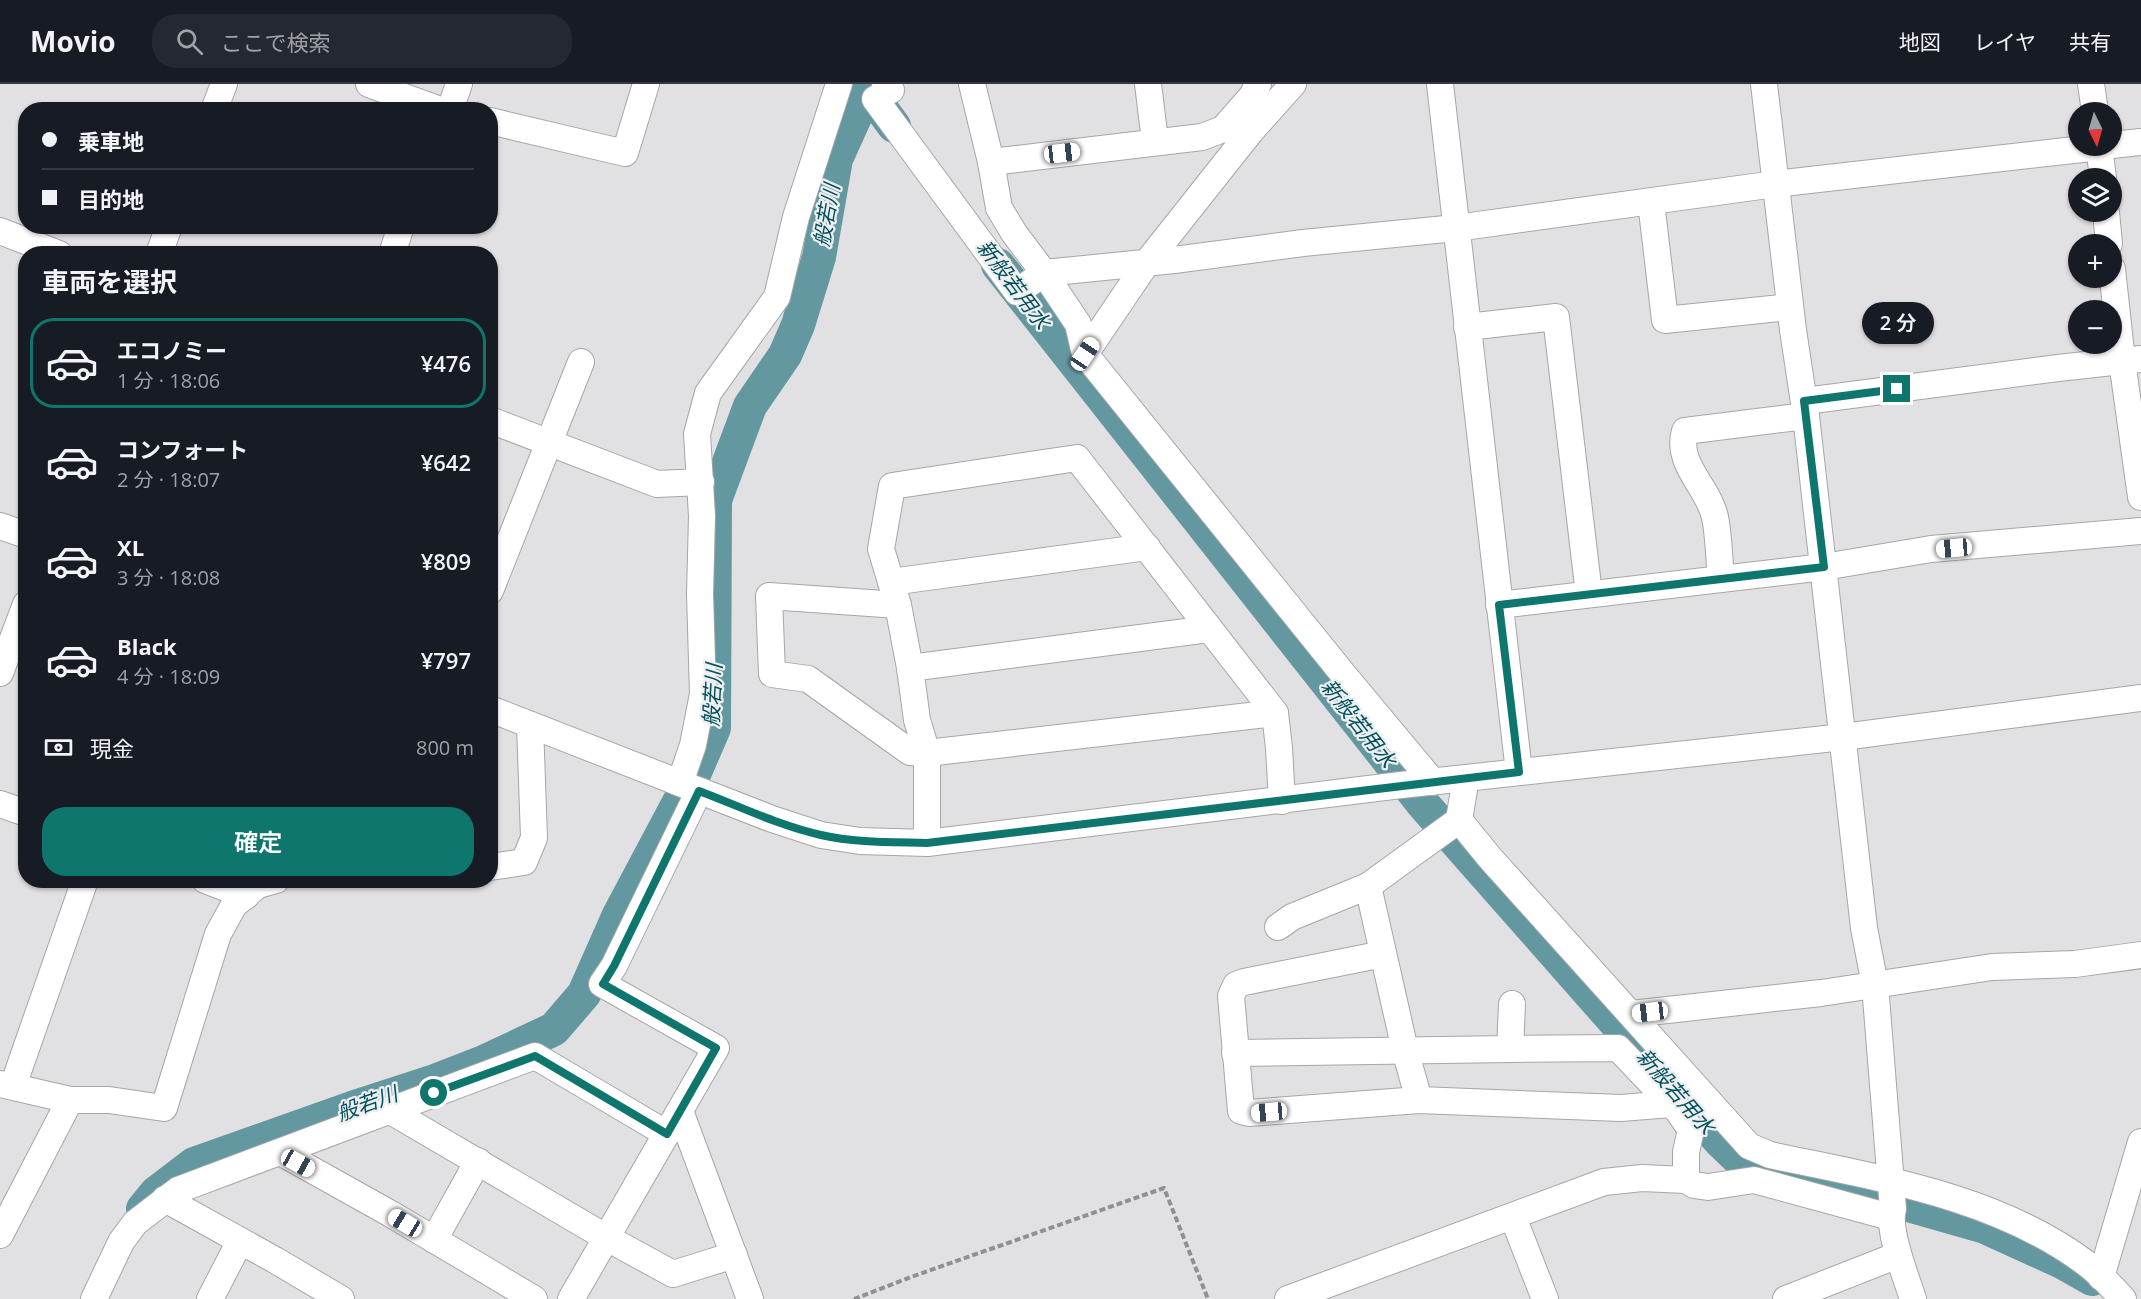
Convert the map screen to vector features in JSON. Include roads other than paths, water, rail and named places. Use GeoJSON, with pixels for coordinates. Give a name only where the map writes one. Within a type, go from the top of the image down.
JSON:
{"type":"FeatureCollection","features":[{"type":"Feature","properties":{"kind":"street"},"geometry":{"type":"LineString","coordinates":[[217,102],[224,84]]}},
{"type":"Feature","properties":{"kind":"street"},"geometry":{"type":"LineString","coordinates":[[369,84],[418,102]]}},
{"type":"Feature","properties":{"kind":"street"},"geometry":{"type":"LineString","coordinates":[[453,102],[459,84]]}},
{"type":"Feature","properties":{"kind":"street"},"geometry":{"type":"LineString","coordinates":[[498,123],[625,153],[646,84]]}},
{"type":"Feature","properties":{"kind":"street"},"geometry":{"type":"LineString","coordinates":[[571,1299],[716,1048],[603,984],[614,966],[690,787],[693,745],[703,694],[700,594],[701,482],[696,434],[708,393],[777,297],[796,217],[839,84]]}},
{"type":"Feature","properties":{"kind":"street"},"geometry":{"type":"LineString","coordinates":[[885,84],[891,90],[875,99],[1017,292],[1044,273],[1456,228],[1775,184],[2068,150]]}},
{"type":"Feature","properties":{"kind":"street"},"geometry":{"type":"LineString","coordinates":[[972,84],[992,162],[999,208],[1078,324],[1085,354],[1335,665],[1419,783]]}},
{"type":"Feature","properties":{"kind":"street"},"geometry":{"type":"LineString","coordinates":[[1148,84],[1155,141]]}},
{"type":"Feature","properties":{"kind":"street"},"geometry":{"type":"LineString","coordinates":[[992,162],[1202,137],[1223,129],[1252,96],[1258,84]]}},
{"type":"Feature","properties":{"kind":"street"},"geometry":{"type":"LineString","coordinates":[[1085,354],[1148,261],[1251,131],[1293,84]]}},
{"type":"Feature","properties":{"kind":"street"},"geometry":{"type":"LineString","coordinates":[[1440,84],[1519,772]]}},
{"type":"Feature","properties":{"kind":"street"},"geometry":{"type":"LineString","coordinates":[[1764,84],[1824,567],[1864,928],[1875,985],[1892,1213],[1898,1255],[1913,1299]]}},
{"type":"Feature","properties":{"kind":"street"},"geometry":{"type":"LineString","coordinates":[[2091,84],[2094,102]]}},
{"type":"Feature","properties":{"kind":"street"},"geometry":{"type":"LineString","coordinates":[[2122,144],[2141,142]]}},
{"type":"Feature","properties":{"kind":"street"},"geometry":{"type":"LineString","coordinates":[[1651,201],[1665,320],[1790,307]]}},
{"type":"Feature","properties":{"kind":"street"},"geometry":{"type":"LineString","coordinates":[[0,231],[38,246]]}},
{"type":"Feature","properties":{"kind":"street"},"geometry":{"type":"LineString","coordinates":[[2116,288],[2131,360],[2141,497]]}},
{"type":"Feature","properties":{"kind":"street"},"geometry":{"type":"LineString","coordinates":[[1467,327],[1556,317],[1589,594]]}},
{"type":"Feature","properties":{"kind":"street"},"geometry":{"type":"LineString","coordinates":[[1721,578],[1715,516],[1705,490],[1685,460],[1682,442],[1685,431],[1805,408],[2131,360]]}},
{"type":"Feature","properties":{"kind":"street"},"geometry":{"type":"LineString","coordinates":[[498,571],[581,362]]}},
{"type":"Feature","properties":{"kind":"street"},"geometry":{"type":"LineString","coordinates":[[498,423],[657,484],[701,482]]}},
{"type":"Feature","properties":{"kind":"street"},"geometry":{"type":"LineString","coordinates":[[927,843],[927,753],[917,720],[910,668],[894,594],[880,549],[892,486],[1077,458],[1275,713],[1282,801]]}},
{"type":"Feature","properties":{"kind":"street"},"geometry":{"type":"LineString","coordinates":[[0,526],[18,532]]}},
{"type":"Feature","properties":{"kind":"street"},"geometry":{"type":"LineString","coordinates":[[1499,605],[1824,567],[1931,549],[2141,531]]}},
{"type":"Feature","properties":{"kind":"street"},"geometry":{"type":"LineString","coordinates":[[1148,547],[894,594],[769,596],[772,674],[808,680],[910,752],[927,753],[1275,713]]}},
{"type":"Feature","properties":{"kind":"street"},"geometry":{"type":"LineString","coordinates":[[0,673],[18,625]]}},
{"type":"Feature","properties":{"kind":"street"},"geometry":{"type":"LineString","coordinates":[[910,668],[1209,629]]}},
{"type":"Feature","properties":{"kind":"street"},"geometry":{"type":"LineString","coordinates":[[498,712],[772,819],[820,835],[860,841],[927,843],[1419,783],[1843,737],[2141,698]]}},
{"type":"Feature","properties":{"kind":"street"},"geometry":{"type":"LineString","coordinates":[[498,866],[524,862],[534,838],[530,725]]}},
{"type":"Feature","properties":{"kind":"street"},"geometry":{"type":"LineString","coordinates":[[1278,927],[1292,917],[1368,886],[1434,840],[1459,820],[1466,778]]}},
{"type":"Feature","properties":{"kind":"street"},"geometry":{"type":"LineString","coordinates":[[0,804],[18,810]]}},
{"type":"Feature","properties":{"kind":"street"},"geometry":{"type":"LineString","coordinates":[[1459,820],[1749,1146],[1770,1155],[1925,1189],[1969,1202],[2037,1233],[2088,1264],[2123,1299]]}},
{"type":"Feature","properties":{"kind":"street"},"geometry":{"type":"LineString","coordinates":[[1368,886],[1405,1050],[1419,1100]]}},
{"type":"Feature","properties":{"kind":"street"},"geometry":{"type":"LineString","coordinates":[[82,888],[7,1085],[70,1100],[109,1100],[164,1108],[218,934],[246,888]]}},
{"type":"Feature","properties":{"kind":"street"},"geometry":{"type":"LineString","coordinates":[[1383,954],[1244,982],[1236,986],[1231,996],[1241,1111],[1249,1113],[1419,1100],[1621,1108],[1671,1104]]}},
{"type":"Feature","properties":{"kind":"street"},"geometry":{"type":"LineString","coordinates":[[1631,1014],[1821,993],[1992,967],[2075,964],[2141,955]]}},
{"type":"Feature","properties":{"kind":"street"},"geometry":{"type":"LineString","coordinates":[[1510,1049],[1512,1004]]}},
{"type":"Feature","properties":{"kind":"street"},"geometry":{"type":"LineString","coordinates":[[1235,1053],[1618,1048],[1671,1104],[1691,1130],[1686,1152],[1686,1180]]}},
{"type":"Feature","properties":{"kind":"street"},"geometry":{"type":"LineString","coordinates":[[94,1299],[121,1242],[135,1223],[178,1190],[535,1056],[667,1134]]}},
{"type":"Feature","properties":{"kind":"street"},"geometry":{"type":"LineString","coordinates":[[1,1229],[70,1100]]}},
{"type":"Feature","properties":{"kind":"street"},"geometry":{"type":"LineString","coordinates":[[389,1110],[607,1238],[673,1274],[734,1255]]}},
{"type":"Feature","properties":{"kind":"street"},"geometry":{"type":"LineString","coordinates":[[680,1112],[750,1299]]}},
{"type":"Feature","properties":{"kind":"street"},"geometry":{"type":"LineString","coordinates":[[2101,1277],[2141,1142]]}},
{"type":"Feature","properties":{"kind":"street"},"geometry":{"type":"LineString","coordinates":[[280,1152],[534,1299]]}},
{"type":"Feature","properties":{"kind":"street"},"geometry":{"type":"LineString","coordinates":[[434,1240],[478,1161]]}},
{"type":"Feature","properties":{"kind":"street"},"geometry":{"type":"LineString","coordinates":[[1287,1299],[1604,1182],[1642,1178],[1686,1180],[1694,1185],[1708,1187],[1754,1180],[1892,1213]]}},
{"type":"Feature","properties":{"kind":"street"},"geometry":{"type":"LineString","coordinates":[[165,1199],[341,1299]]}},
{"type":"Feature","properties":{"kind":"street"},"geometry":{"type":"LineString","coordinates":[[1513,1217],[1545,1299]]}},
{"type":"Feature","properties":{"kind":"street"},"geometry":{"type":"LineString","coordinates":[[210,1299],[240,1241]]}},
{"type":"Feature","properties":{"kind":"street"},"geometry":{"type":"LineString","coordinates":[[1786,1299],[1898,1255]]}},
{"type":"Feature","properties":{"kind":"waterway","name":"般若川"},"geometry":{"type":"LineString","coordinates":[[143,1209],[156,1193],[194,1164],[432,1082],[486,1061],[554,1029],[584,994],[619,915],[695,772],[714,728],[715,500],[750,406],[785,355],[798,325],[819,257],[836,159],[860,106],[856,84]]}},
{"type":"Feature","properties":{"kind":"waterway","name":"新般若用水"},"geometry":{"type":"LineString","coordinates":[[863,84],[894,126]]}},
{"type":"Feature","properties":{"kind":"waterway","name":"新般若用水"},"geometry":{"type":"LineString","coordinates":[[998,265],[1423,804],[1721,1142],[1744,1164],[1873,1195],[1985,1227],[2062,1262],[2092,1279]]}}]}
